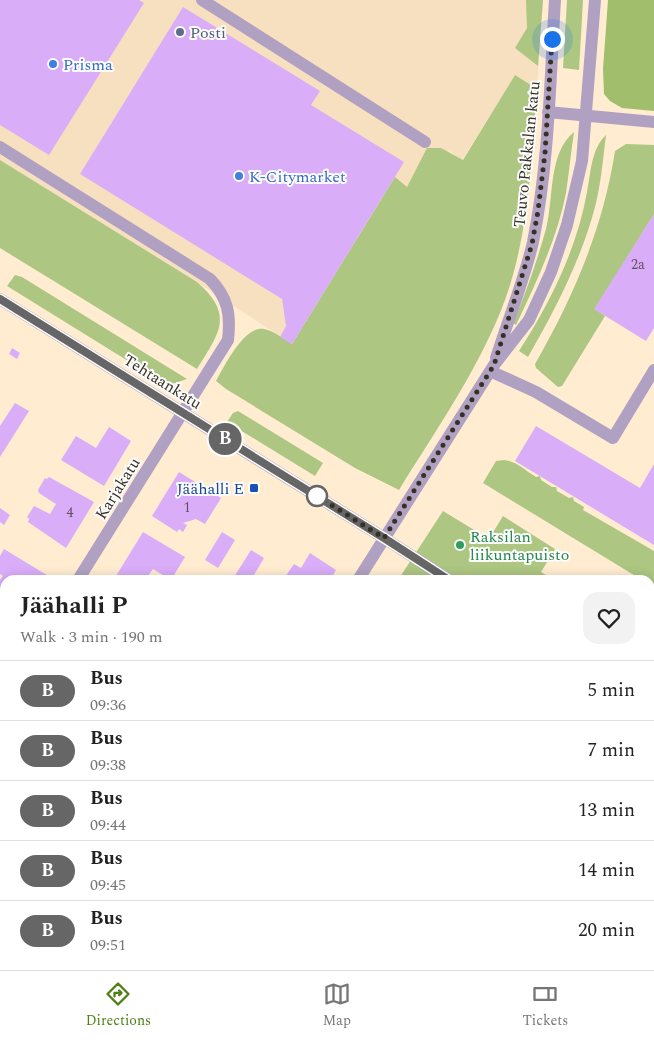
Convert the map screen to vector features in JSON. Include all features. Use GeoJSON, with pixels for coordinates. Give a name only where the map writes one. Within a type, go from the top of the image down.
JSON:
{"type":"FeatureCollection","features":[{"type":"Feature","properties":{"kind":"street"},"geometry":{"type":"LineString","coordinates":[[202,0],[425,142]]}},
{"type":"Feature","properties":{"kind":"street","name":"Teuvo Pakkalan katu"},"geometry":{"type":"LineString","coordinates":[[492,368],[532,244],[541,187],[555,0]]}},
{"type":"Feature","properties":{"kind":"street","name":"Teuvo Pakkalan katu"},"geometry":{"type":"LineString","coordinates":[[361,575],[492,368],[529,320],[551,272],[576,192],[587,116],[595,0]]}},
{"type":"Feature","properties":{"kind":"street"},"geometry":{"type":"LineString","coordinates":[[548,112],[654,122]]}},
{"type":"Feature","properties":{"kind":"street","name":"Karjakatu"},"geometry":{"type":"LineString","coordinates":[[0,147],[210,279],[222,291],[230,318],[228,340],[81,575]]}},
{"type":"Feature","properties":{"kind":"street","name":"Tehtaankatu"},"geometry":{"type":"LineString","coordinates":[[0,299],[441,575]]}},
{"type":"Feature","properties":{"kind":"street"},"geometry":{"type":"LineString","coordinates":[[492,368],[613,438],[654,370]]}},
{"type":"Feature","properties":{"kind":"shaded area"},"geometry":{"type":"Polygon","coordinates":[[[0,0],[543,0],[537,89],[515,76],[462,160],[449,151],[406,188],[395,178],[292,344],[197,282],[0,160],[0,0]]]}},
{"type":"Feature","properties":{"kind":"green space"},"geometry":{"type":"Polygon","coordinates":[[[526,0],[543,0],[538,66],[515,48],[527,28],[526,0]]]}},
{"type":"Feature","properties":{"kind":"green space"},"geometry":{"type":"Polygon","coordinates":[[[567,0],[583,0],[579,70],[563,68],[567,0]]]}},
{"type":"Feature","properties":{"kind":"green space"},"geometry":{"type":"Polygon","coordinates":[[[608,0],[654,0],[654,111],[622,108],[610,101],[604,94],[603,69],[608,0]]]}},
{"type":"Feature","properties":{"kind":"green space"},"geometry":{"type":"Polygon","coordinates":[[[515,75],[537,89],[527,202],[523,231],[510,286],[490,336],[478,359],[453,404],[399,490],[355,468],[216,381],[235,348],[249,333],[264,329],[279,335],[292,344],[395,177],[407,187],[427,148],[441,148],[463,160],[515,75]]]}},
{"type":"Feature","properties":{"kind":"green space"},"geometry":{"type":"Polygon","coordinates":[[[574,132],[566,193],[557,227],[538,277],[516,325],[513,323],[531,277],[546,229],[556,164],[566,141],[574,132]]]}},
{"type":"Feature","properties":{"kind":"green space"},"geometry":{"type":"Polygon","coordinates":[[[606,135],[602,171],[589,227],[575,265],[528,357],[519,351],[552,295],[561,275],[577,234],[594,154],[606,135]]]}},
{"type":"Feature","properties":{"kind":"green space"},"geometry":{"type":"Polygon","coordinates":[[[626,144],[654,145],[654,214],[595,309],[605,316],[562,386],[558,387],[536,368],[535,364],[562,313],[585,261],[603,207],[615,151],[626,144]]]}},
{"type":"Feature","properties":{"kind":"green space"},"geometry":{"type":"Polygon","coordinates":[[[0,160],[197,282],[209,294],[216,304],[220,315],[219,324],[212,345],[197,369],[0,248],[0,160]]]}},
{"type":"Feature","properties":{"kind":"green space"},"geometry":{"type":"Polygon","coordinates":[[[15,275],[22,277],[187,379],[172,384],[162,382],[7,286],[15,275]]]}},
{"type":"Feature","properties":{"kind":"green space"},"geometry":{"type":"Polygon","coordinates":[[[238,411],[323,463],[315,476],[227,422],[233,413],[238,411]]]}},
{"type":"Feature","properties":{"kind":"green space"},"geometry":{"type":"Polygon","coordinates":[[[496,461],[509,461],[536,477],[540,476],[541,480],[552,487],[556,487],[557,491],[569,498],[573,497],[574,501],[584,507],[583,510],[654,551],[654,575],[634,575],[483,483],[496,461]]]}},
{"type":"Feature","properties":{"kind":"green space","name":"Raksilan liikuntapuisto"},"geometry":{"type":"Polygon","coordinates":[[[443,511],[489,539],[503,516],[555,549],[541,572],[546,575],[401,575],[443,511]]]}},
{"type":"Feature","properties":{"kind":"building","name":"Prisma"},"geometry":{"type":"Polygon","coordinates":[[[0,0],[139,0],[144,3],[49,155],[0,125],[0,0]]]}},
{"type":"Feature","properties":{"kind":"building","name":"K-Citymarket"},"geometry":{"type":"Polygon","coordinates":[[[183,7],[320,91],[311,105],[404,162],[292,344],[280,337],[286,326],[282,299],[80,174],[183,7]]]}},
{"type":"Feature","properties":{"kind":"building"},"geometry":{"type":"Polygon","coordinates":[[[654,214],[654,328],[646,341],[594,309],[654,214]]]}},
{"type":"Feature","properties":{"kind":"building"},"geometry":{"type":"Polygon","coordinates":[[[12,348],[20,353],[17,359],[9,354],[12,348]]]}},
{"type":"Feature","properties":{"kind":"building"},"geometry":{"type":"Polygon","coordinates":[[[15,403],[29,411],[0,457],[0,426],[15,403]]]}},
{"type":"Feature","properties":{"kind":"building"},"geometry":{"type":"Polygon","coordinates":[[[536,426],[640,488],[654,464],[654,545],[515,461],[536,426]]]}},
{"type":"Feature","properties":{"kind":"building"},"geometry":{"type":"Polygon","coordinates":[[[109,427],[131,441],[104,486],[61,460],[76,436],[96,448],[109,427]]]}},
{"type":"Feature","properties":{"kind":"building"},"geometry":{"type":"Polygon","coordinates":[[[179,472],[221,498],[205,524],[196,519],[183,523],[187,525],[183,532],[179,529],[177,532],[152,516],[179,472]]]}},
{"type":"Feature","properties":{"kind":"building"},"geometry":{"type":"Polygon","coordinates":[[[49,477],[94,502],[66,548],[28,522],[29,519],[27,517],[34,506],[50,514],[56,504],[39,493],[38,490],[45,478],[49,477]]]}},
{"type":"Feature","properties":{"kind":"building"},"geometry":{"type":"Polygon","coordinates":[[[0,508],[10,515],[4,525],[0,522],[0,508]]]}},
{"type":"Feature","properties":{"kind":"building"},"geometry":{"type":"Polygon","coordinates":[[[143,532],[185,557],[174,575],[163,575],[153,569],[149,575],[117,575],[143,532]]]}},
{"type":"Feature","properties":{"kind":"building"},"geometry":{"type":"Polygon","coordinates":[[[222,532],[235,540],[218,568],[205,560],[222,532]]]}},
{"type":"Feature","properties":{"kind":"building"},"geometry":{"type":"Polygon","coordinates":[[[4,549],[47,575],[2,575],[0,556],[4,549]]]}},
{"type":"Feature","properties":{"kind":"building"},"geometry":{"type":"Polygon","coordinates":[[[251,550],[264,558],[254,575],[235,575],[251,550]]]}},
{"type":"Feature","properties":{"kind":"building"},"geometry":{"type":"Polygon","coordinates":[[[310,553],[336,570],[333,575],[286,575],[294,564],[301,568],[310,553]]]}},
{"type":"Feature","properties":{"kind":"bus line","name":"B"},"geometry":{"type":"LineString","coordinates":[[0,299],[409,553],[441,575]]}},
{"type":"Feature","properties":{"kind":"place","name":"Posti"},"geometry":{"type":"Point","coordinates":[180,32]}},
{"type":"Feature","properties":{"kind":"place","name":"Prisma"},"geometry":{"type":"Point","coordinates":[53,64]}},
{"type":"Feature","properties":{"kind":"place","name":"K-Citymarket"},"geometry":{"type":"Point","coordinates":[239,176]}},
{"type":"Feature","properties":{"kind":"place","name":"Jäähalli E"},"geometry":{"type":"Point","coordinates":[254,488]}},
{"type":"Feature","properties":{"kind":"place","name":"Raksilan liikuntapuisto"},"geometry":{"type":"Point","coordinates":[460,545]}},
{"type":"Feature","properties":{"kind":"route"},"geometry":{"type":"LineString","coordinates":[[317,496],[384,538],[460,422],[494,365],[525,269],[538,211],[545,153],[552,39]]}}]}
